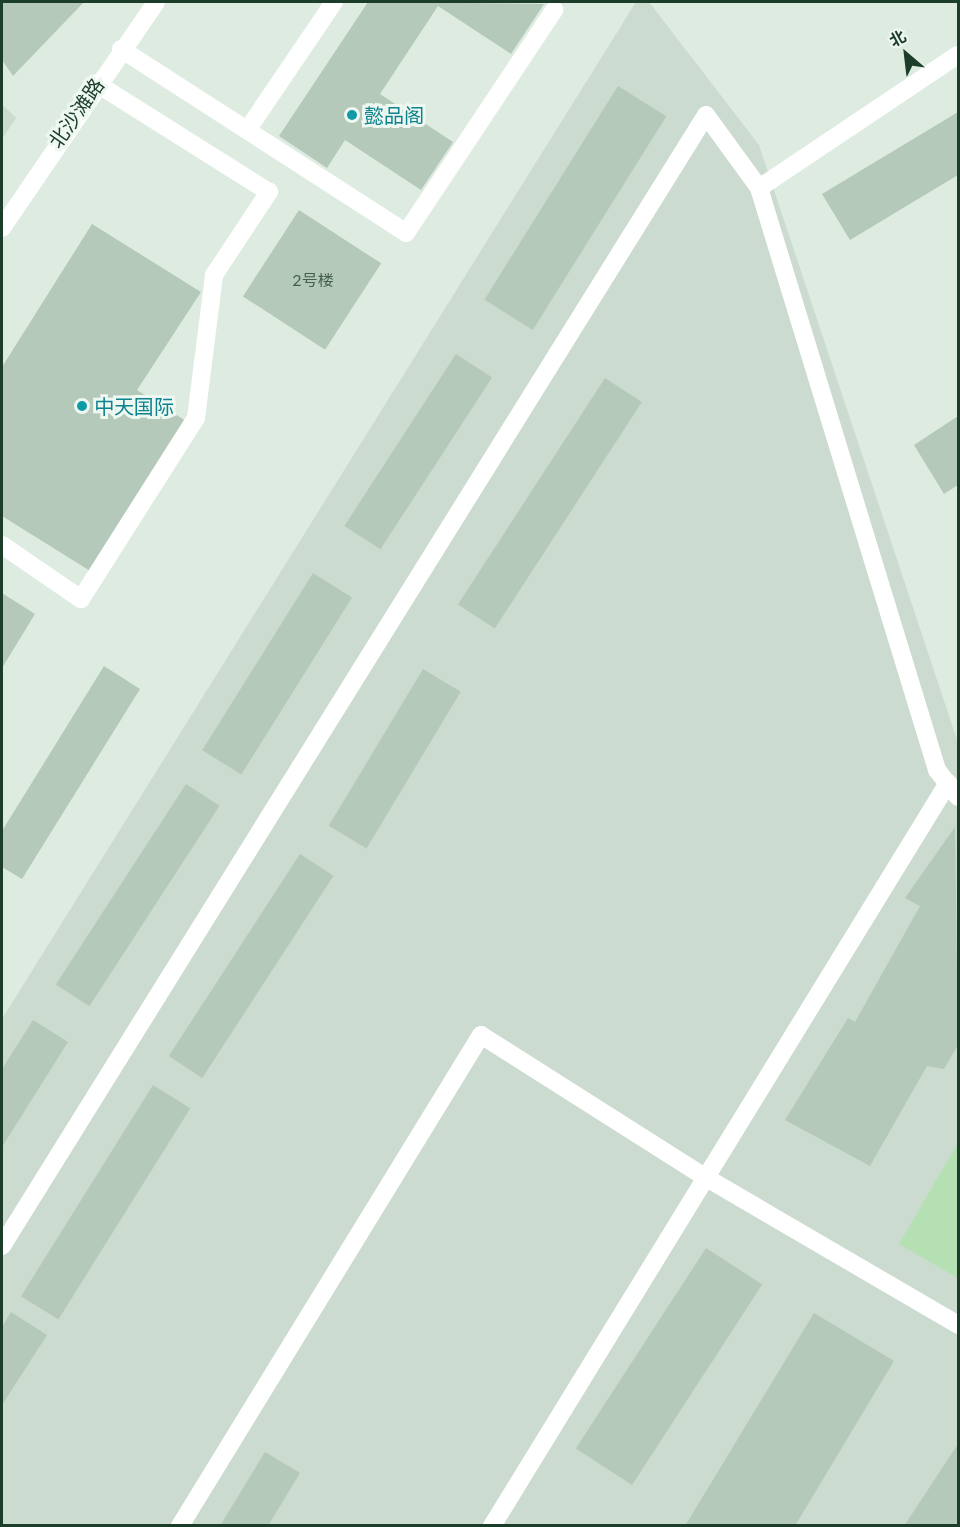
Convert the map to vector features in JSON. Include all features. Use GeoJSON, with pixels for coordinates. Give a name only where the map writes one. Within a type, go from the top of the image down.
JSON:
{"type":"FeatureCollection","features":[{"type":"Feature","properties":{"kind":"street","name":"北沙滩路"},"geometry":{"type":"LineString","coordinates":[[2,228],[96,83],[156,2]]}},
{"type":"Feature","properties":{"kind":"street"},"geometry":{"type":"LineString","coordinates":[[248,129],[334,2]]}},
{"type":"Feature","properties":{"kind":"street"},"geometry":{"type":"LineString","coordinates":[[121,49],[406,233],[554,10]]}},
{"type":"Feature","properties":{"kind":"street"},"geometry":{"type":"LineString","coordinates":[[759,188],[958,54]]}},
{"type":"Feature","properties":{"kind":"street"},"geometry":{"type":"LineString","coordinates":[[2,545],[81,599],[196,418],[214,275],[269,192],[96,83]]}},
{"type":"Feature","properties":{"kind":"street"},"geometry":{"type":"LineString","coordinates":[[2,1246],[706,115],[759,188],[937,770],[953,790],[705,1177],[492,1526]]}},
{"type":"Feature","properties":{"kind":"street"},"geometry":{"type":"LineString","coordinates":[[180,1526],[481,1035],[705,1177],[958,1324]]}},
{"type":"Feature","properties":{"kind":"shaded area"},"geometry":{"type":"Polygon","coordinates":[[[636,2],[649,2],[759,145],[958,743],[958,1525],[2,1525],[2,1019],[636,2]]]}},
{"type":"Feature","properties":{"kind":"shaded area"},"geometry":{"type":"Polygon","coordinates":[[[2,104],[16,118],[2,139],[2,104]]]}},
{"type":"Feature","properties":{"kind":"green space"},"geometry":{"type":"Polygon","coordinates":[[[958,1143],[958,1278],[899,1244],[958,1143]]]}},
{"type":"Feature","properties":{"kind":"building"},"geometry":{"type":"Polygon","coordinates":[[[2,2],[84,2],[13,76],[2,60],[2,2]]]}},
{"type":"Feature","properties":{"kind":"building","name":"懿品阁"},"geometry":{"type":"Polygon","coordinates":[[[368,2],[544,4],[511,54],[438,6],[380,94],[453,142],[421,190],[345,140],[327,168],[279,136],[368,2]]]}},
{"type":"Feature","properties":{"kind":"building"},"geometry":{"type":"Polygon","coordinates":[[[618,86],[666,116],[533,330],[484,300],[618,86]]]}},
{"type":"Feature","properties":{"kind":"building"},"geometry":{"type":"Polygon","coordinates":[[[958,112],[958,175],[850,240],[822,194],[958,112]]]}},
{"type":"Feature","properties":{"kind":"building"},"geometry":{"type":"Polygon","coordinates":[[[299,210],[381,263],[325,350],[243,296],[299,210]]]}},
{"type":"Feature","properties":{"kind":"building","name":"中天国际"},"geometry":{"type":"Polygon","coordinates":[[[92,224],[201,292],[137,390],[189,423],[95,574],[2,516],[2,367],[92,224]]]}},
{"type":"Feature","properties":{"kind":"building"},"geometry":{"type":"Polygon","coordinates":[[[456,354],[492,377],[380,549],[344,526],[456,354]]]}},
{"type":"Feature","properties":{"kind":"building"},"geometry":{"type":"Polygon","coordinates":[[[605,378],[642,402],[495,628],[458,604],[605,378]]]}},
{"type":"Feature","properties":{"kind":"building"},"geometry":{"type":"Polygon","coordinates":[[[958,416],[958,485],[944,494],[914,445],[958,416]]]}},
{"type":"Feature","properties":{"kind":"building"},"geometry":{"type":"Polygon","coordinates":[[[313,573],[352,597],[241,775],[202,750],[313,573]]]}},
{"type":"Feature","properties":{"kind":"building"},"geometry":{"type":"Polygon","coordinates":[[[2,593],[35,614],[2,668],[2,593]]]}},
{"type":"Feature","properties":{"kind":"building"},"geometry":{"type":"Polygon","coordinates":[[[104,666],[140,689],[22,879],[2,867],[2,831],[104,666]]]}},
{"type":"Feature","properties":{"kind":"building"},"geometry":{"type":"Polygon","coordinates":[[[423,669],[461,692],[366,849],[329,826],[423,669]]]}},
{"type":"Feature","properties":{"kind":"building"},"geometry":{"type":"Polygon","coordinates":[[[186,784],[220,806],[89,1006],[56,984],[186,784]]]}},
{"type":"Feature","properties":{"kind":"building"},"geometry":{"type":"Polygon","coordinates":[[[955,827],[958,1045],[944,1069],[927,1066],[870,1166],[785,1120],[848,1018],[855,1022],[920,906],[905,898],[955,827]]]}},
{"type":"Feature","properties":{"kind":"building"},"geometry":{"type":"Polygon","coordinates":[[[300,854],[334,876],[202,1078],[169,1056],[300,854]]]}},
{"type":"Feature","properties":{"kind":"building"},"geometry":{"type":"Polygon","coordinates":[[[33,1020],[68,1042],[2,1147],[2,1069],[33,1020]]]}},
{"type":"Feature","properties":{"kind":"building"},"geometry":{"type":"Polygon","coordinates":[[[153,1085],[190,1108],[58,1319],[21,1296],[153,1085]]]}},
{"type":"Feature","properties":{"kind":"building"},"geometry":{"type":"Polygon","coordinates":[[[706,1248],[762,1284],[632,1485],[576,1448],[706,1248]]]}},
{"type":"Feature","properties":{"kind":"building"},"geometry":{"type":"Polygon","coordinates":[[[11,1312],[47,1335],[2,1405],[2,1327],[11,1312]]]}},
{"type":"Feature","properties":{"kind":"building"},"geometry":{"type":"Polygon","coordinates":[[[814,1313],[894,1361],[795,1526],[685,1526],[814,1313]]]}},
{"type":"Feature","properties":{"kind":"building"},"geometry":{"type":"Polygon","coordinates":[[[958,1444],[958,1526],[904,1526],[958,1444]]]}},
{"type":"Feature","properties":{"kind":"building"},"geometry":{"type":"Polygon","coordinates":[[[265,1452],[300,1473],[268,1526],[220,1526],[265,1452]]]}},
{"type":"Feature","properties":{"kind":"place","name":"懿品阁"},"geometry":{"type":"Point","coordinates":[352,115]}},
{"type":"Feature","properties":{"kind":"place","name":"中天国际"},"geometry":{"type":"Point","coordinates":[82,406]}}]}
